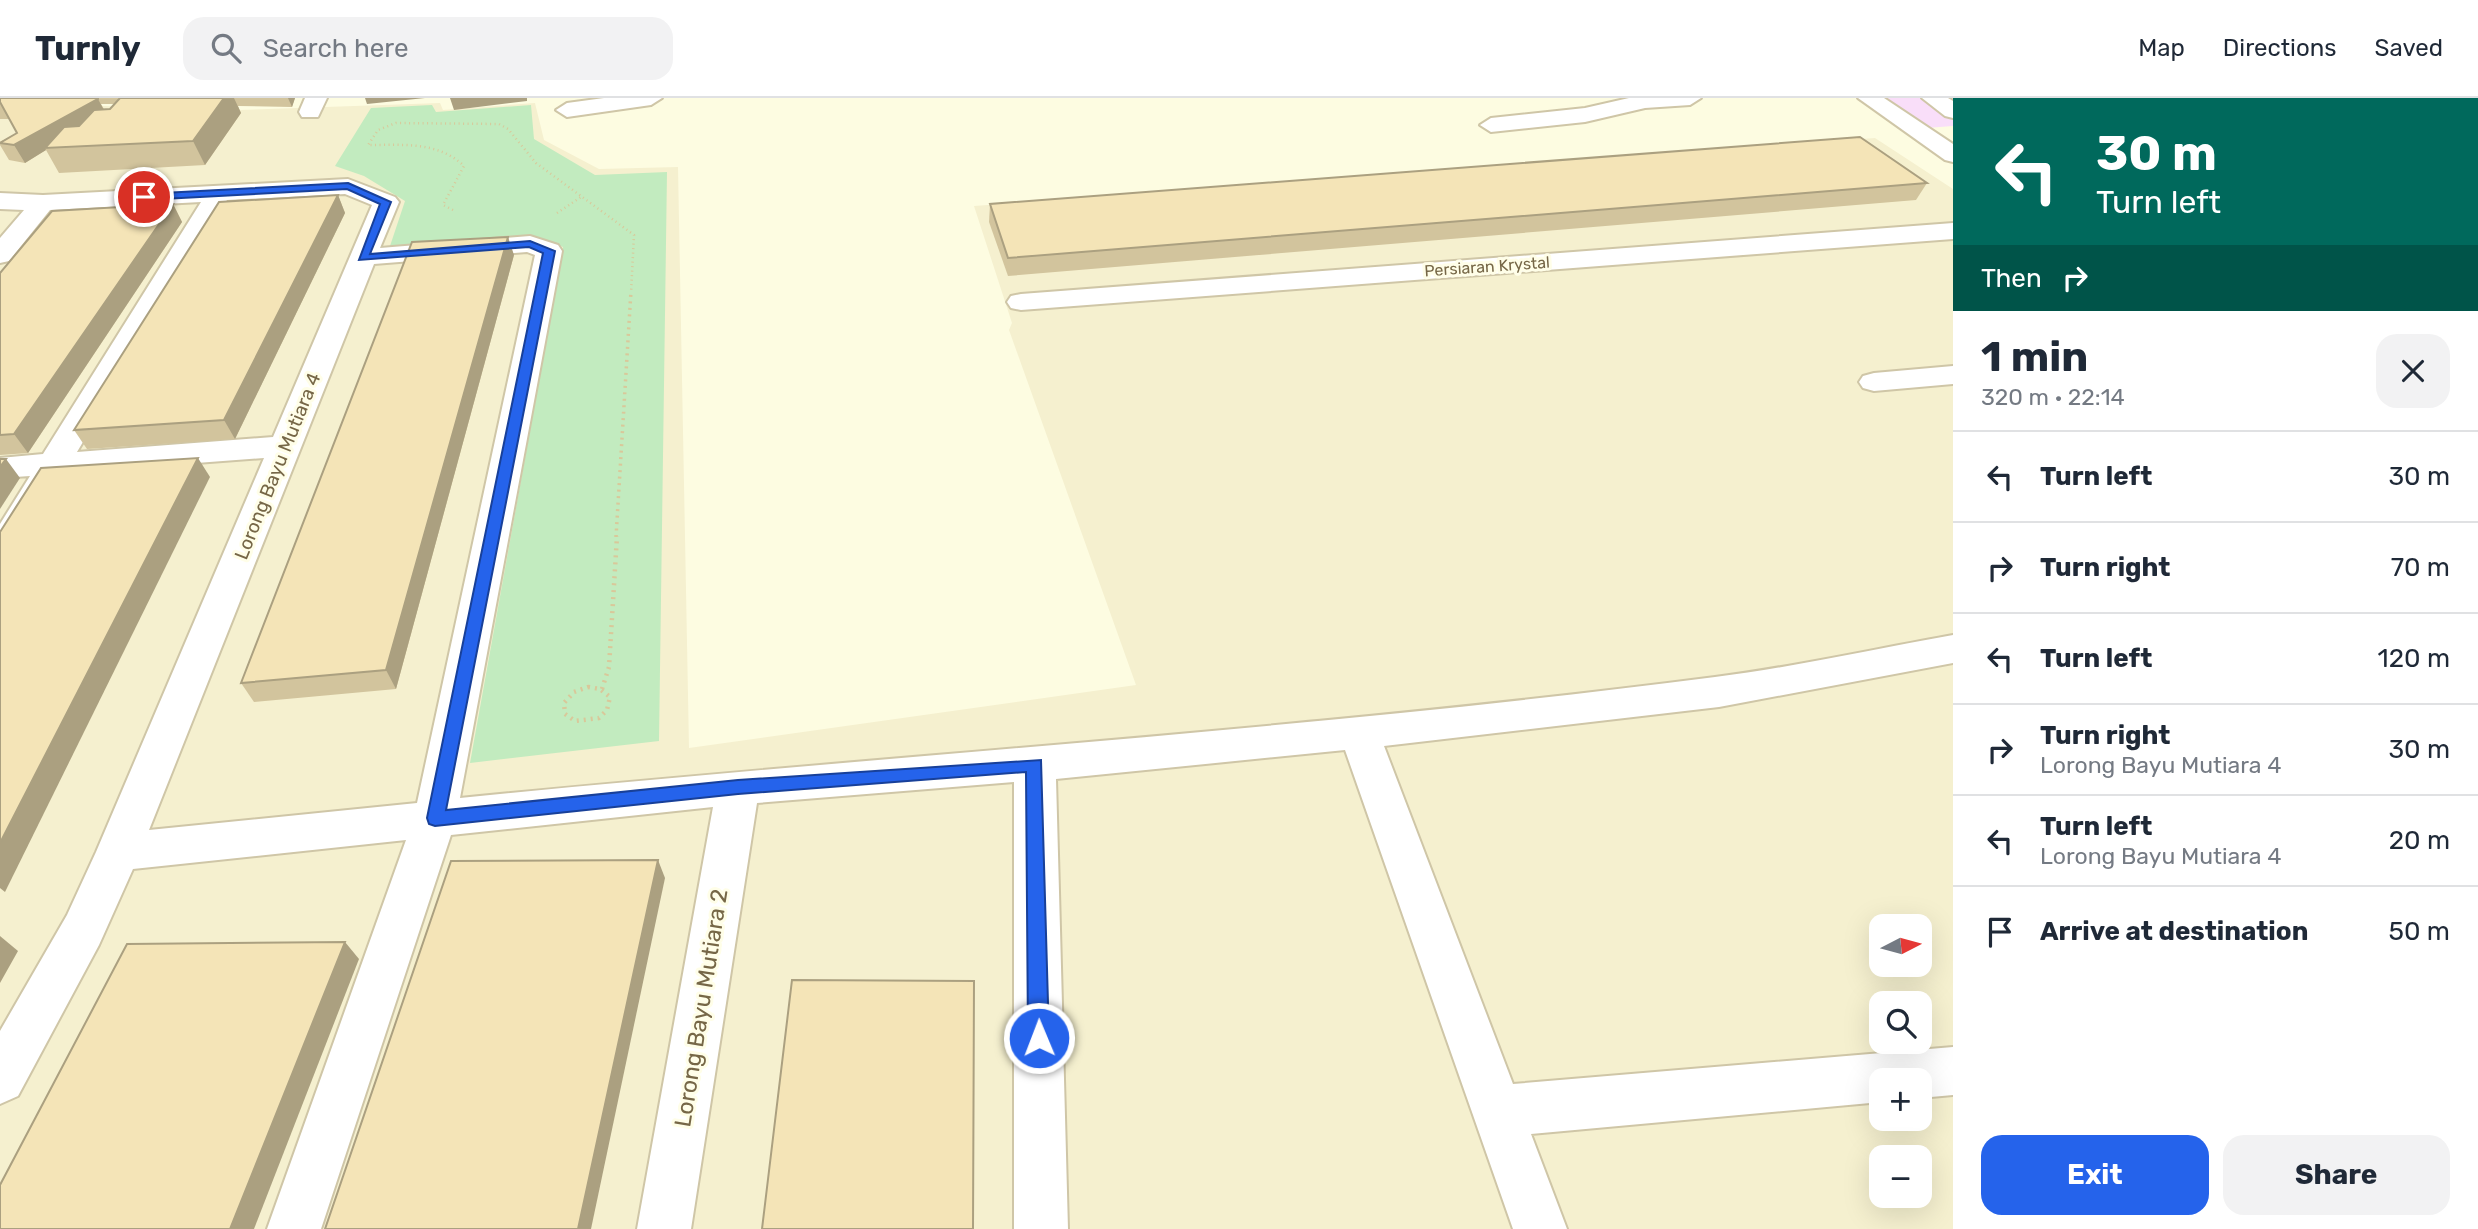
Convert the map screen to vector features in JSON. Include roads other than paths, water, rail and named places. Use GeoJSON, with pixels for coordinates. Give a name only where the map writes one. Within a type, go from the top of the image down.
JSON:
{"type":"FeatureCollection","features":[{"type":"Feature","properties":{"kind":"street"},"geometry":{"type":"LineString","coordinates":[[567,110],[652,98],[656,121]]}},
{"type":"Feature","properties":{"kind":"street"},"geometry":{"type":"LineString","coordinates":[[1490,125],[1585,115],[1645,101],[1690,98]]}},
{"type":"Feature","properties":{"kind":"street"},"geometry":{"type":"LineString","coordinates":[[1869,98],[1951,153]]}},
{"type":"Feature","properties":{"kind":"street"},"geometry":{"type":"LineString","coordinates":[[1933,98],[1953,111]]}},
{"type":"Feature","properties":{"kind":"street","name":"Lorong Bayu Mutiara 4"},"geometry":{"type":"LineString","coordinates":[[0,201],[43,203],[348,186],[386,202],[118,852],[83,930],[0,1079]]}},
{"type":"Feature","properties":{"kind":"street"},"geometry":{"type":"LineString","coordinates":[[0,552],[218,194]]}},
{"type":"Feature","properties":{"kind":"street"},"geometry":{"type":"LineString","coordinates":[[0,255],[43,203]]}},
{"type":"Feature","properties":{"kind":"street","name":"Persiaran Krystal"},"geometry":{"type":"LineString","coordinates":[[1021,302],[1953,230]]}},
{"type":"Feature","properties":{"kind":"street"},"geometry":{"type":"LineString","coordinates":[[294,1229],[435,818],[549,251],[530,244],[363,257]]}},
{"type":"Feature","properties":{"kind":"street"},"geometry":{"type":"LineString","coordinates":[[1874,382],[1953,375]]}},
{"type":"Feature","properties":{"kind":"street"},"geometry":{"type":"LineString","coordinates":[[0,468],[285,446]]}},
{"type":"Feature","properties":{"kind":"street"},"geometry":{"type":"LineString","coordinates":[[118,852],[738,787],[1035,765],[1359,733],[1719,692],[1953,649]]}},
{"type":"Feature","properties":{"kind":"street"},"geometry":{"type":"LineString","coordinates":[[1359,733],[1540,1229]]}},
{"type":"Feature","properties":{"kind":"street"},"geometry":{"type":"LineString","coordinates":[[1035,765],[1041,1229]]}},
{"type":"Feature","properties":{"kind":"street","name":"Lorong Bayu Mutiara 2"},"geometry":{"type":"LineString","coordinates":[[664,1229],[738,787]]}},
{"type":"Feature","properties":{"kind":"street"},"geometry":{"type":"LineString","coordinates":[[1498,1111],[1953,1071]]}}]}
